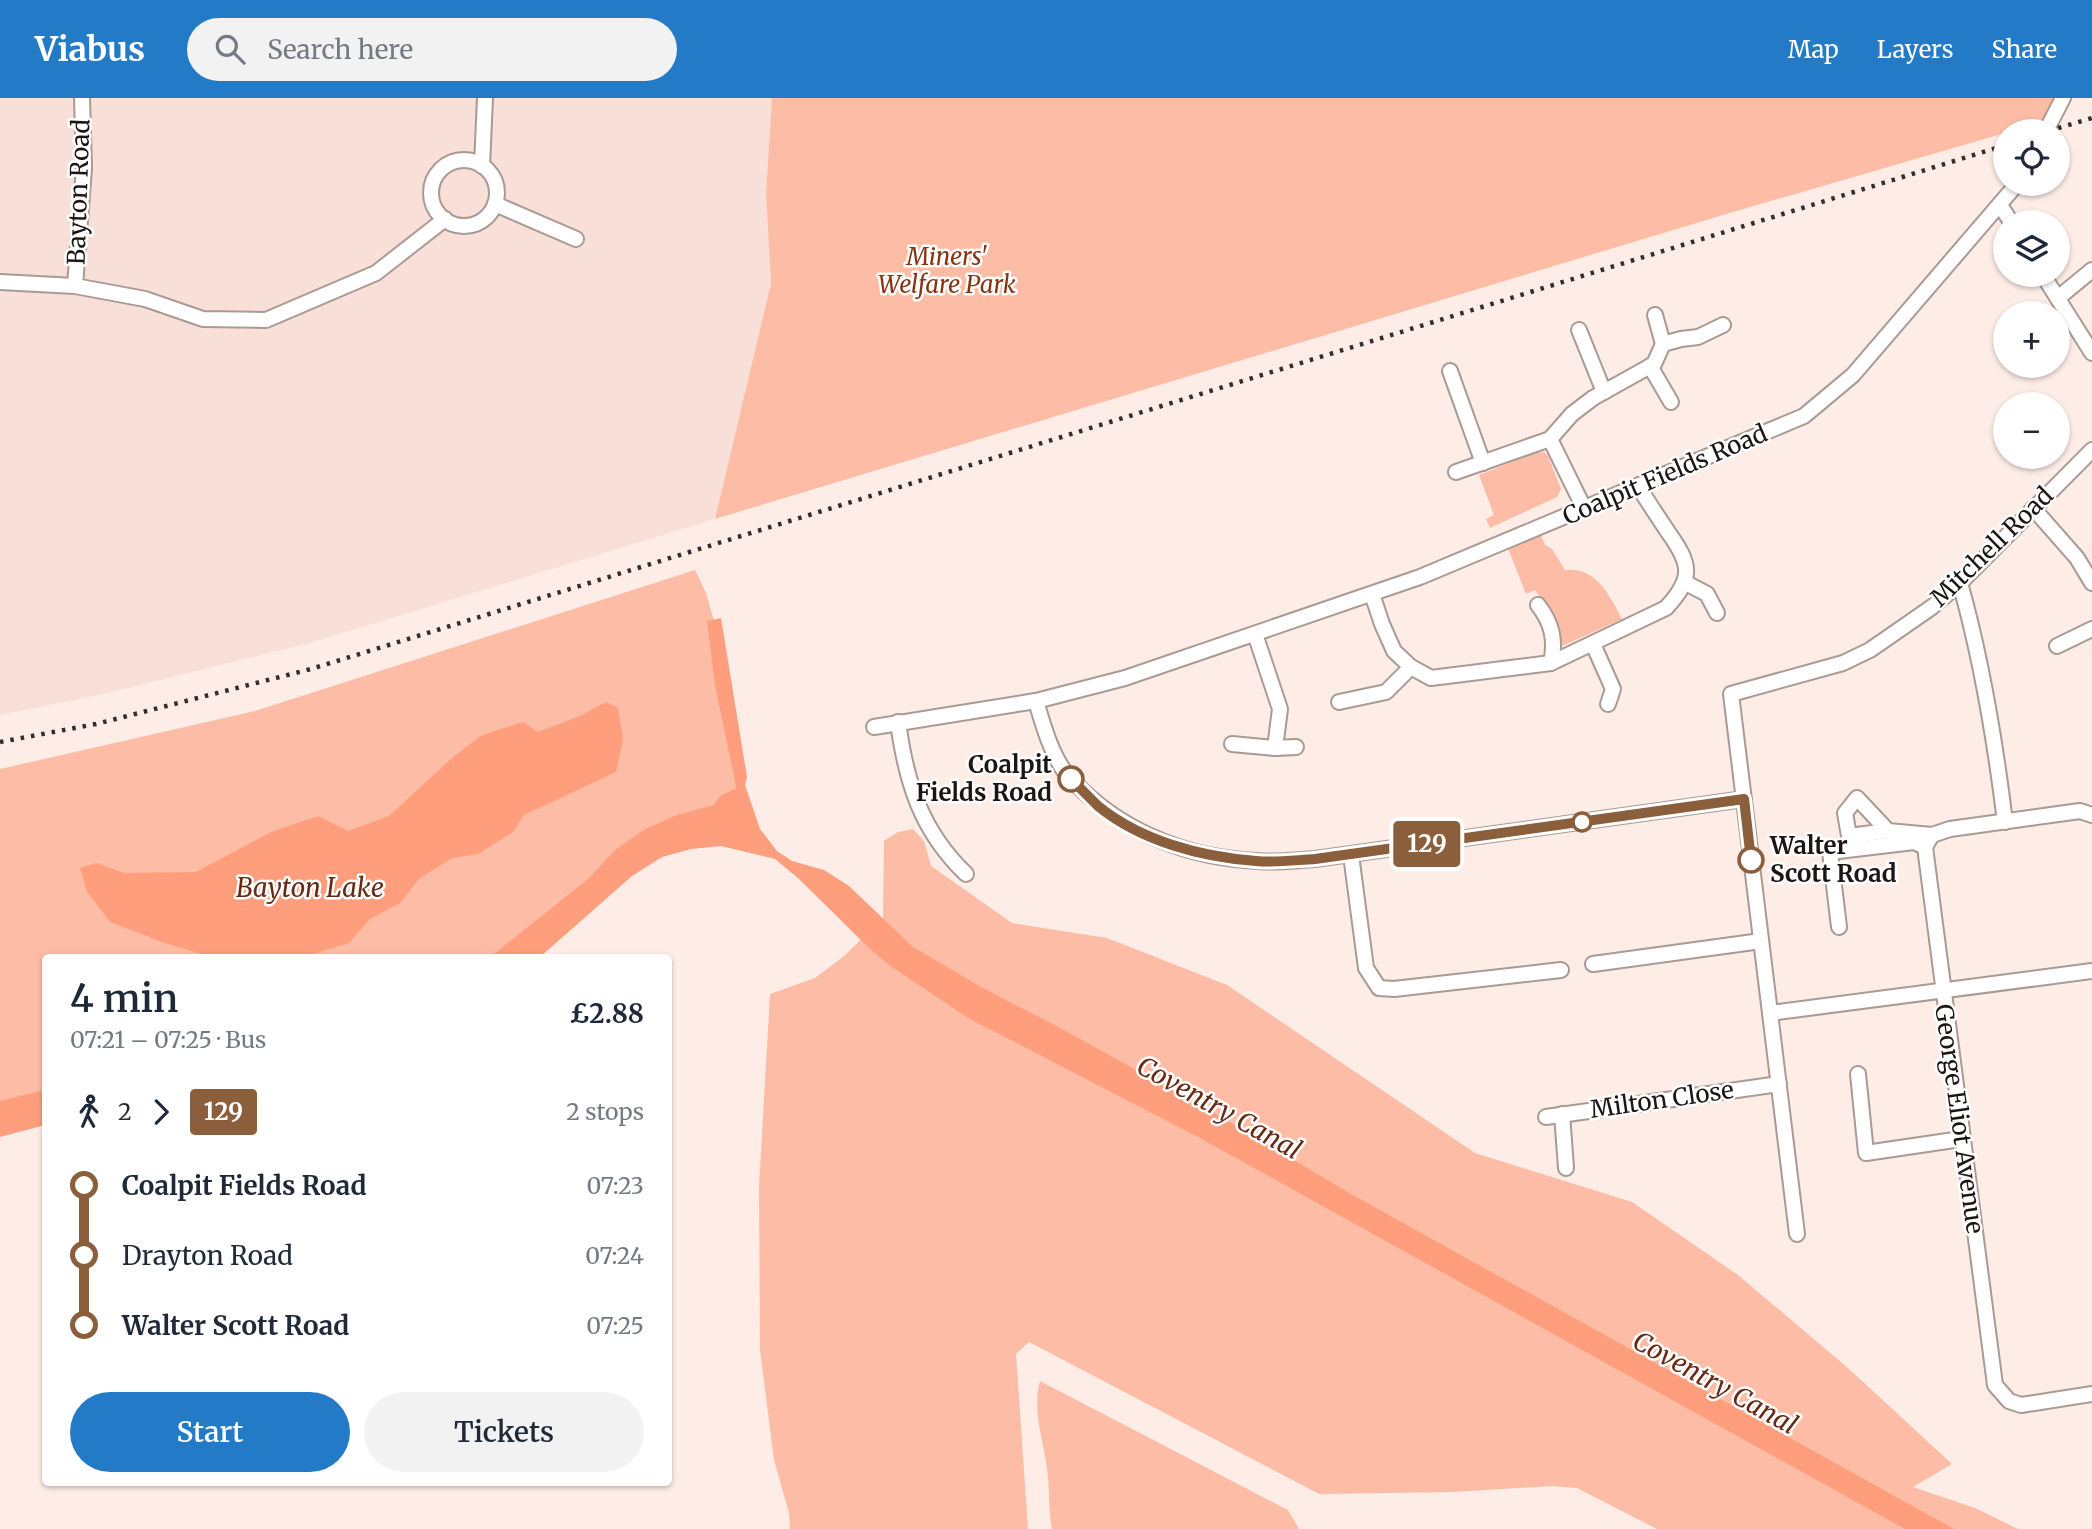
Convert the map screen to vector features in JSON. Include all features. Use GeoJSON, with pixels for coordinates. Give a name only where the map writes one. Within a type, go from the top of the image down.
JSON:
{"type":"FeatureCollection","features":[{"type":"Feature","properties":{"kind":"street","name":"Bayton Road"},"geometry":{"type":"LineString","coordinates":[[75,286],[84,168],[82,98]]}},
{"type":"Feature","properties":{"kind":"street"},"geometry":{"type":"LineString","coordinates":[[482,166],[485,98]]}},
{"type":"Feature","properties":{"kind":"street"},"geometry":{"type":"LineString","coordinates":[[2052,119],[2063,98]]}},
{"type":"Feature","properties":{"kind":"street"},"geometry":{"type":"LineString","coordinates":[[458,161],[469,161],[482,166],[492,176],[497,193],[495,204],[482,221],[466,226],[451,224],[438,214],[431,196],[433,181],[441,169],[458,161]]}},
{"type":"Feature","properties":{"kind":"street","name":"Coalpit Fields Road"},"geometry":{"type":"LineString","coordinates":[[874,727],[1035,701],[1125,678],[1420,577],[1804,416],[1853,374],[2007,196]]}},
{"type":"Feature","properties":{"kind":"street"},"geometry":{"type":"LineString","coordinates":[[495,204],[576,239]]}},
{"type":"Feature","properties":{"kind":"street"},"geometry":{"type":"LineString","coordinates":[[2000,205],[2003,210]]}},
{"type":"Feature","properties":{"kind":"street","name":"Bayton Road"},"geometry":{"type":"LineString","coordinates":[[0,282],[75,286],[145,299],[202,319],[266,320],[376,272],[444,219]]}},
{"type":"Feature","properties":{"kind":"street"},"geometry":{"type":"LineString","coordinates":[[2057,298],[2092,270]]}},
{"type":"Feature","properties":{"kind":"street"},"geometry":{"type":"LineString","coordinates":[[2050,287],[2092,353]]}},
{"type":"Feature","properties":{"kind":"street"},"geometry":{"type":"LineString","coordinates":[[1456,472],[1550,439],[1572,414],[1604,392],[1654,364],[1663,344],[1656,315]]}},
{"type":"Feature","properties":{"kind":"street"},"geometry":{"type":"LineString","coordinates":[[1663,344],[1698,337],[1723,325]]}},
{"type":"Feature","properties":{"kind":"street"},"geometry":{"type":"LineString","coordinates":[[1579,330],[1604,392]]}},
{"type":"Feature","properties":{"kind":"street"},"geometry":{"type":"LineString","coordinates":[[1650,366],[1671,402]]}},
{"type":"Feature","properties":{"kind":"street"},"geometry":{"type":"LineString","coordinates":[[1450,371],[1483,463]]}},
{"type":"Feature","properties":{"kind":"street"},"geometry":{"type":"LineString","coordinates":[[1550,439],[1584,509]]}},
{"type":"Feature","properties":{"kind":"street","name":"Mitchell Road"},"geometry":{"type":"LineString","coordinates":[[1744,799],[1731,695],[1843,663],[1932,607],[1960,583],[2092,450]]}},
{"type":"Feature","properties":{"kind":"street"},"geometry":{"type":"LineString","coordinates":[[1372,594],[1394,651],[1411,667],[1431,678],[1551,663],[1666,608],[1679,594],[1686,576],[1686,559],[1638,486]]}},
{"type":"Feature","properties":{"kind":"street"},"geometry":{"type":"LineString","coordinates":[[2033,508],[2077,558],[2092,583]]}},
{"type":"Feature","properties":{"kind":"street"},"geometry":{"type":"LineString","coordinates":[[1684,582],[1707,594],[1717,614]]}},
{"type":"Feature","properties":{"kind":"street"},"geometry":{"type":"LineString","coordinates":[[1960,583],[1975,635],[1995,734],[2005,821]]}},
{"type":"Feature","properties":{"kind":"street"},"geometry":{"type":"LineString","coordinates":[[1538,605],[1550,620],[1555,647],[1551,663]]}},
{"type":"Feature","properties":{"kind":"street"},"geometry":{"type":"LineString","coordinates":[[2057,646],[2092,629]]}},
{"type":"Feature","properties":{"kind":"street"},"geometry":{"type":"LineString","coordinates":[[1255,634],[1280,709],[1275,748]]}},
{"type":"Feature","properties":{"kind":"street"},"geometry":{"type":"LineString","coordinates":[[1594,644],[1613,689],[1608,704]]}},
{"type":"Feature","properties":{"kind":"street"},"geometry":{"type":"LineString","coordinates":[[1339,702],[1386,692],[1411,667]]}},
{"type":"Feature","properties":{"kind":"street"},"geometry":{"type":"LineString","coordinates":[[1035,701],[1051,745],[1067,775],[1099,806],[1131,828],[1170,844],[1214,857],[1258,862],[1315,859],[1744,799],[1797,1234]]}},
{"type":"Feature","properties":{"kind":"street"},"geometry":{"type":"LineString","coordinates":[[898,722],[901,748],[915,803],[942,847],[965,874]]}},
{"type":"Feature","properties":{"kind":"street"},"geometry":{"type":"LineString","coordinates":[[1232,744],[1296,747]]}},
{"type":"Feature","properties":{"kind":"street"},"geometry":{"type":"LineString","coordinates":[[1839,927],[1830,852],[1928,841],[1950,829],[2005,821],[2080,811],[2092,815]]}},
{"type":"Feature","properties":{"kind":"street"},"geometry":{"type":"LineString","coordinates":[[1888,831],[1928,841]]}},
{"type":"Feature","properties":{"kind":"street","name":"George Eliot Avenue"},"geometry":{"type":"LineString","coordinates":[[1928,841],[1942,992],[1994,1385],[2009,1401],[2021,1405],[2092,1394]]}},
{"type":"Feature","properties":{"kind":"street"},"geometry":{"type":"LineString","coordinates":[[1350,855],[1366,968],[1378,988],[1394,989],[1561,970]]}},
{"type":"Feature","properties":{"kind":"street"},"geometry":{"type":"LineString","coordinates":[[1593,964],[1761,941]]}},
{"type":"Feature","properties":{"kind":"street"},"geometry":{"type":"LineString","coordinates":[[1770,1013],[2092,971]]}},
{"type":"Feature","properties":{"kind":"street"},"geometry":{"type":"LineString","coordinates":[[1858,1074],[1866,1153],[1961,1139]]}},
{"type":"Feature","properties":{"kind":"street","name":"Milton Close"},"geometry":{"type":"LineString","coordinates":[[1546,1117],[1779,1084]]}},
{"type":"Feature","properties":{"kind":"street"},"geometry":{"type":"LineString","coordinates":[[1562,1115],[1566,1168]]}},
{"type":"Feature","properties":{"kind":"shaded area"},"geometry":{"type":"Polygon","coordinates":[[[0,98],[772,98],[766,193],[771,282],[715,519],[310,643],[108,693],[0,715],[0,98]]]}},
{"type":"Feature","properties":{"kind":"green space","name":"Miners' Welfare Park"},"geometry":{"type":"Polygon","coordinates":[[[772,98],[2053,98],[2043,119],[1993,119],[1993,136],[1733,212],[715,519],[771,283],[766,193],[772,98]]]}},
{"type":"Feature","properties":{"kind":"green space"},"geometry":{"type":"Polygon","coordinates":[[[1544,452],[1561,489],[1557,497],[1490,528],[1486,519],[1494,515],[1479,475],[1532,454],[1544,452]]]}},
{"type":"Feature","properties":{"kind":"green space"},"geometry":{"type":"Polygon","coordinates":[[[1540,533],[1545,545],[1552,549],[1565,570],[1585,573],[1601,584],[1622,619],[1560,647],[1551,613],[1535,590],[1526,594],[1507,546],[1540,533]]]}},
{"type":"Feature","properties":{"kind":"green space"},"geometry":{"type":"Polygon","coordinates":[[[695,570],[706,593],[714,621],[740,784],[685,833],[516,954],[42,954],[42,1108],[0,1119],[0,769],[255,711],[695,570]]]}},
{"type":"Feature","properties":{"kind":"green space"},"geometry":{"type":"Polygon","coordinates":[[[913,829],[924,841],[931,866],[1012,923],[1107,938],[1227,985],[1475,1153],[1632,1202],[1738,1275],[1848,1368],[1952,1464],[1913,1487],[1975,1508],[2018,1529],[1657,1529],[1577,1488],[1553,1486],[1453,1492],[1319,1494],[1029,1342],[1016,1354],[1028,1529],[790,1529],[789,1513],[774,1460],[760,1350],[759,1187],[770,994],[815,978],[844,956],[883,918],[884,841],[898,832],[913,829]]]}},
{"type":"Feature","properties":{"kind":"green space"},"geometry":{"type":"Polygon","coordinates":[[[1040,1381],[1288,1510],[1299,1529],[1052,1529],[1047,1468],[1037,1403],[1040,1381]]]}},
{"type":"Feature","properties":{"kind":"water"},"geometry":{"type":"Polygon","coordinates":[[[721,618],[747,777],[745,785],[760,829],[777,851],[792,861],[824,870],[849,886],[913,947],[981,987],[1235,1125],[1351,1194],[1954,1529],[1905,1529],[1200,1138],[968,1018],[889,965],[775,859],[721,846],[691,849],[662,857],[632,876],[543,954],[494,954],[588,879],[615,850],[645,829],[677,815],[714,805],[720,796],[735,789],[715,685],[707,621],[721,618]]]}},
{"type":"Feature","properties":{"kind":"water","name":"Bayton Lake"},"geometry":{"type":"Polygon","coordinates":[[[606,702],[618,708],[623,739],[616,772],[524,815],[513,832],[478,854],[452,858],[419,879],[400,903],[370,919],[349,943],[314,954],[201,954],[110,922],[87,892],[80,868],[96,863],[124,873],[196,872],[271,832],[318,816],[348,831],[389,816],[480,736],[523,722],[538,732],[580,716],[606,702]]]}},
{"type":"Feature","properties":{"kind":"water"},"geometry":{"type":"Polygon","coordinates":[[[42,1091],[42,1126],[0,1137],[0,1101],[42,1091]]]}},
{"type":"Feature","properties":{"kind":"railway"},"geometry":{"type":"LineString","coordinates":[[2070,124],[2092,118]]}},
{"type":"Feature","properties":{"kind":"railway"},"geometry":{"type":"LineString","coordinates":[[0,742],[96,724],[311,669],[1993,149]]}},
{"type":"Feature","properties":{"kind":"bus line","name":"129"},"geometry":{"type":"LineString","coordinates":[[1071,779],[1099,806],[1131,828],[1170,844],[1214,857],[1258,862],[1315,859],[1744,799],[1751,860]]}},
{"type":"Feature","properties":{"kind":"place","name":"Coalpit Fields Road"},"geometry":{"type":"Point","coordinates":[1071,779]}},
{"type":"Feature","properties":{"kind":"place","name":"Walter Scott Road"},"geometry":{"type":"Point","coordinates":[1751,860]}},
{"type":"Feature","properties":{"kind":"water label","name":"Coventry Canal"},"geometry":{"type":"Point","coordinates":[1219,1108]}},
{"type":"Feature","properties":{"kind":"water label","name":"Coventry Canal"},"geometry":{"type":"Point","coordinates":[1715,1383]}}]}
